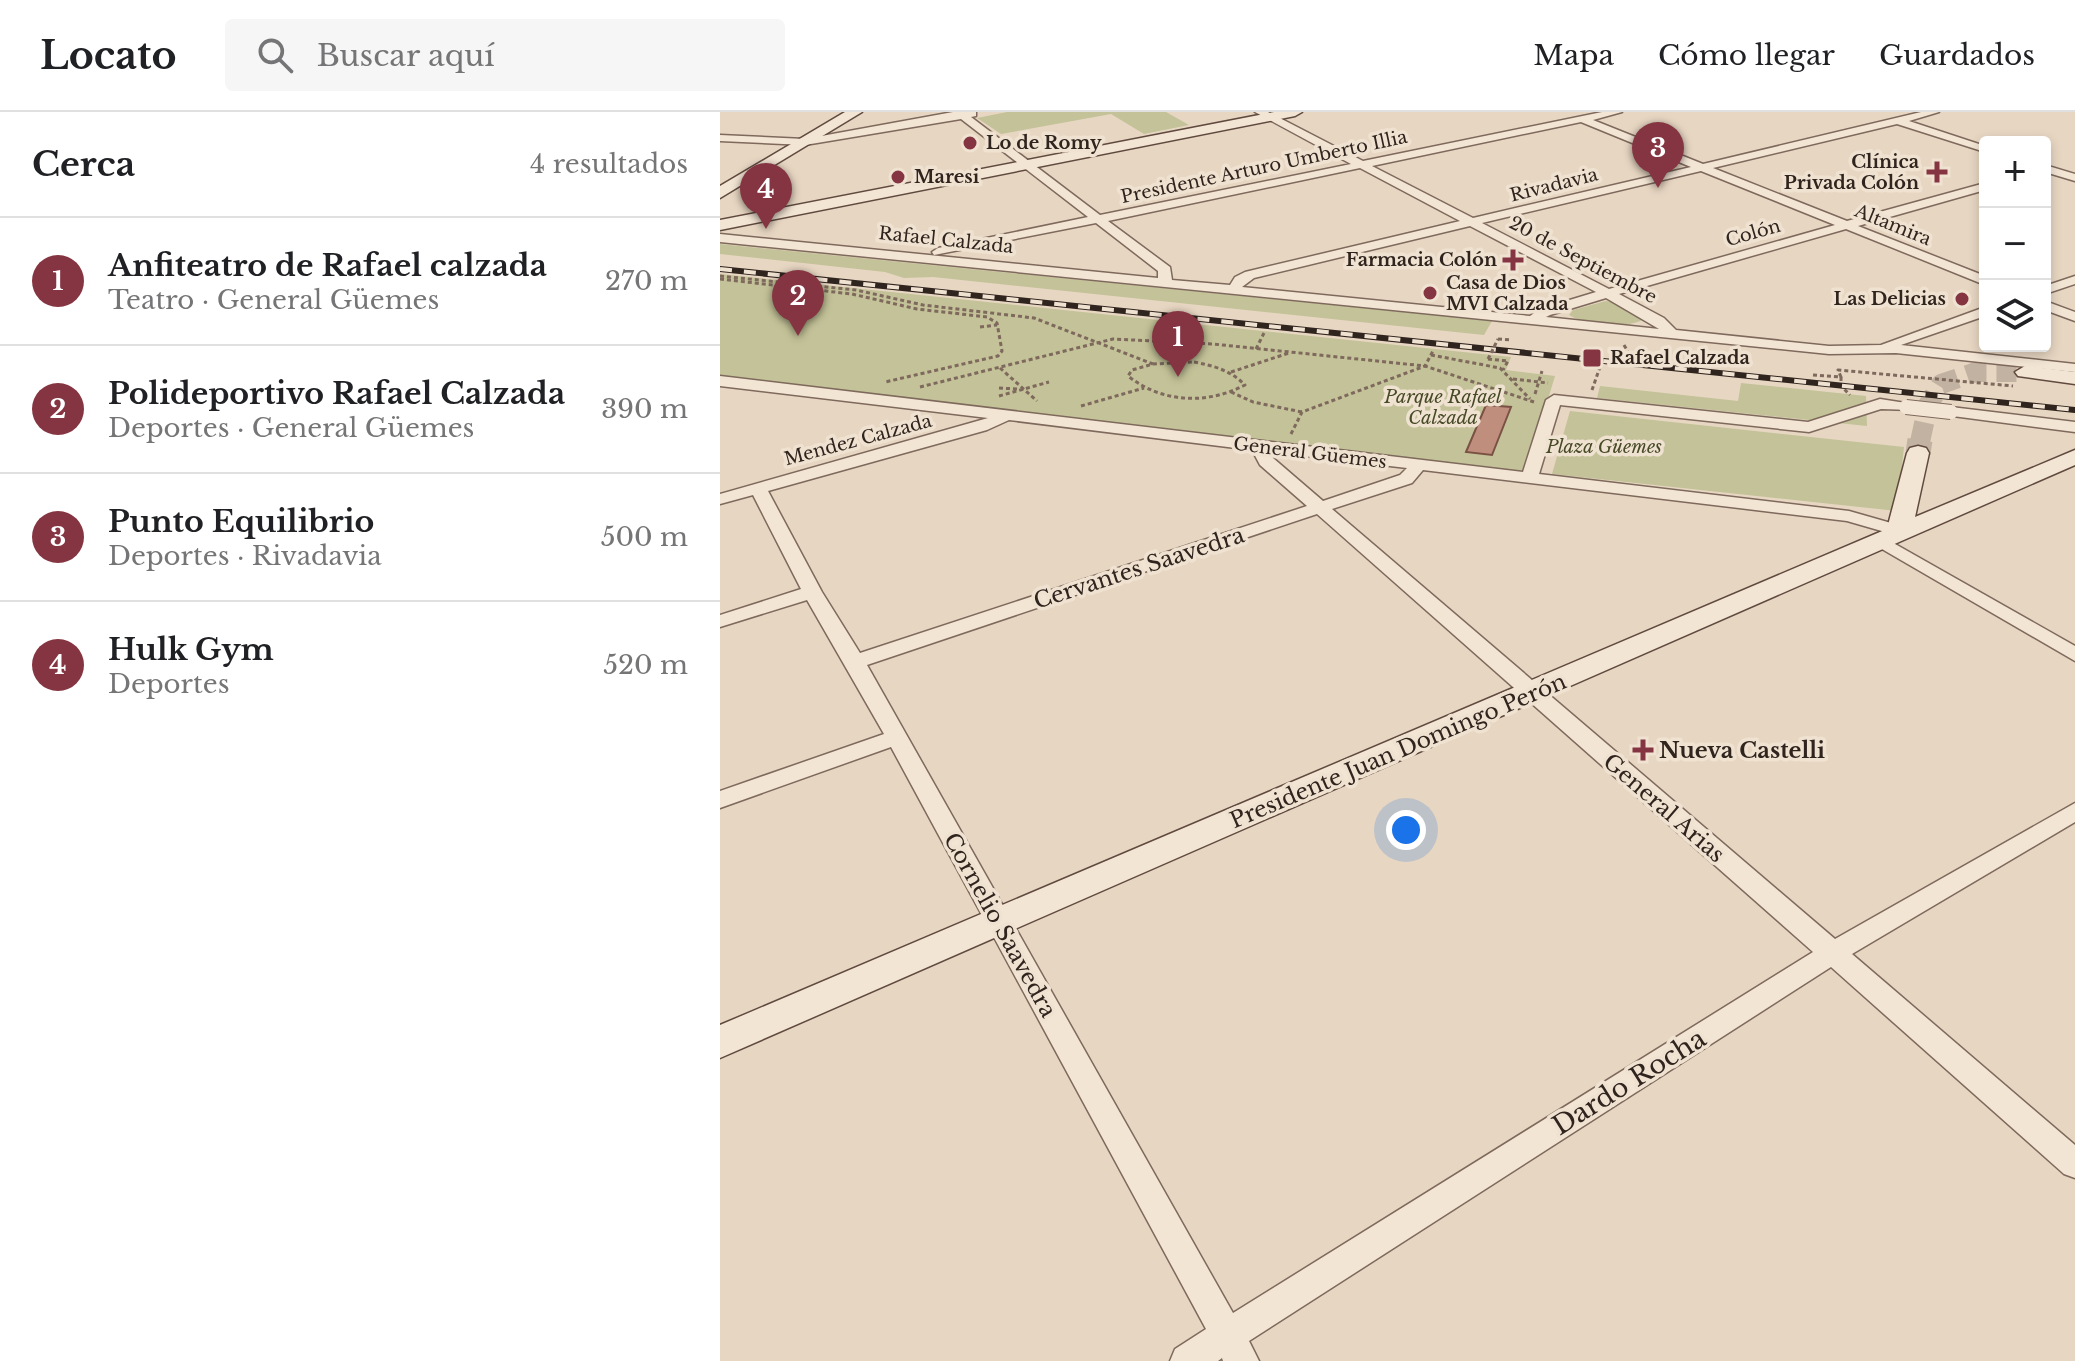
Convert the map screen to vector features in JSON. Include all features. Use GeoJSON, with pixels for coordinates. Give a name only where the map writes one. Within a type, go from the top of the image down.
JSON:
{"type":"FeatureCollection","features":[{"type":"Feature","properties":{"kind":"street"},"geometry":{"type":"LineString","coordinates":[[720,193],[855,112]]}},
{"type":"Feature","properties":{"kind":"street"},"geometry":{"type":"LineString","coordinates":[[720,138],[805,142],[981,112]]}},
{"type":"Feature","properties":{"kind":"street"},"geometry":{"type":"LineString","coordinates":[[720,227],[1265,114],[1295,112]]}},
{"type":"Feature","properties":{"kind":"street","name":"Altamira"},"geometry":{"type":"LineString","coordinates":[[1565,112],[1983,280]]}},
{"type":"Feature","properties":{"kind":"street","name":"Presidente Arturo Umberto Illia"},"geometry":{"type":"LineString","coordinates":[[918,258],[1617,112]]}},
{"type":"Feature","properties":{"kind":"street"},"geometry":{"type":"LineString","coordinates":[[1872,112],[1979,147]]}},
{"type":"Feature","properties":{"kind":"street","name":"Rivadavia"},"geometry":{"type":"LineString","coordinates":[[1234,289],[1240,280],[1250,275],[1934,112]]}},
{"type":"Feature","properties":{"kind":"street"},"geometry":{"type":"LineString","coordinates":[[960,114],[1165,270],[1165,282]]}},
{"type":"Feature","properties":{"kind":"street","name":"20 de Septiembre"},"geometry":{"type":"LineString","coordinates":[[1265,114],[1608,293],[1659,321],[1672,334]]}},
{"type":"Feature","properties":{"kind":"street"},"geometry":{"type":"LineString","coordinates":[[2051,168],[2075,161]]}},
{"type":"Feature","properties":{"kind":"street"},"geometry":{"type":"LineString","coordinates":[[2051,171],[2075,178]]}},
{"type":"Feature","properties":{"kind":"street","name":"Colón"},"geometry":{"type":"LineString","coordinates":[[1533,320],[1545,312],[1608,293],[1979,188]]}},
{"type":"Feature","properties":{"kind":"street","name":"Rafael Calzada"},"geometry":{"type":"LineString","coordinates":[[720,238],[1829,350],[1879,348],[2075,368]]}},
{"type":"Feature","properties":{"kind":"street"},"geometry":{"type":"LineString","coordinates":[[2051,288],[2075,280]]}},
{"type":"Feature","properties":{"kind":"street"},"geometry":{"type":"LineString","coordinates":[[2051,307],[2075,317]]}},
{"type":"Feature","properties":{"kind":"street"},"geometry":{"type":"LineString","coordinates":[[1879,348],[1979,313]]}},
{"type":"Feature","properties":{"kind":"street"},"geometry":{"type":"LineString","coordinates":[[2018,379],[2075,378]]}},
{"type":"Feature","properties":{"kind":"street","name":"General Güemes"},"geometry":{"type":"LineString","coordinates":[[720,381],[877,392],[1005,416],[1048,417],[1259,447],[1849,516],[1895,525],[2075,655]]}},
{"type":"Feature","properties":{"kind":"street"},"geometry":{"type":"LineString","coordinates":[[1529,478],[1553,404],[1588,404],[1809,427],[1880,404],[2075,427]]}},
{"type":"Feature","properties":{"kind":"street","name":"Mendez Calzada"},"geometry":{"type":"LineString","coordinates":[[720,499],[981,427],[1005,416]]}},
{"type":"Feature","properties":{"kind":"street","name":"General Arias"},"geometry":{"type":"LineString","coordinates":[[1259,447],[1266,461],[2075,1164]]}},
{"type":"Feature","properties":{"kind":"street"},"geometry":{"type":"LineString","coordinates":[[1895,525],[1918,453]]}},
{"type":"Feature","properties":{"kind":"street","name":"Presidente Juan Domingo Perón"},"geometry":{"type":"LineString","coordinates":[[720,1042],[1532,693],[1895,525],[2075,457]]}},
{"type":"Feature","properties":{"kind":"street","name":"Cervantes Saavedra"},"geometry":{"type":"LineString","coordinates":[[855,662],[1406,479],[1418,466]]}},
{"type":"Feature","properties":{"kind":"street","name":"Cornelio Saavedra"},"geometry":{"type":"LineString","coordinates":[[758,489],[812,592],[855,662],[1235,1348]]}},
{"type":"Feature","properties":{"kind":"street"},"geometry":{"type":"LineString","coordinates":[[1849,516],[1893,510],[1895,525]]}},
{"type":"Feature","properties":{"kind":"street"},"geometry":{"type":"LineString","coordinates":[[720,621],[812,592]]}},
{"type":"Feature","properties":{"kind":"street"},"geometry":{"type":"LineString","coordinates":[[720,800],[895,738]]}},
{"type":"Feature","properties":{"kind":"street","name":"Dardo Rocha"},"geometry":{"type":"LineString","coordinates":[[1187,1361],[1235,1348],[1831,954],[2075,811]]}},
{"type":"Feature","properties":{"kind":"path"},"geometry":{"type":"LineString","coordinates":[[720,278],[852,294],[910,308],[987,317],[998,325],[1002,351],[998,356],[877,392]]}},
{"type":"Feature","properties":{"kind":"path"},"geometry":{"type":"LineString","coordinates":[[720,278],[861,291],[923,305],[1034,318],[1153,364]]}},
{"type":"Feature","properties":{"kind":"path"},"geometry":{"type":"LineString","coordinates":[[945,319],[952,313]]}},
{"type":"Feature","properties":{"kind":"path"},"geometry":{"type":"LineString","coordinates":[[980,327],[998,325]]}},
{"type":"Feature","properties":{"kind":"path"},"geometry":{"type":"LineString","coordinates":[[1256,349],[1264,333]]}},
{"type":"Feature","properties":{"kind":"path"},"geometry":{"type":"LineString","coordinates":[[877,392],[893,393],[1113,339],[1425,366],[1532,402],[1553,404]]}},
{"type":"Feature","properties":{"kind":"path"},"geometry":{"type":"LineString","coordinates":[[1503,371],[1508,361],[1488,359],[1498,339],[1511,340]]}},
{"type":"Feature","properties":{"kind":"path"},"geometry":{"type":"LineString","coordinates":[[1231,372],[1291,352]]}},
{"type":"Feature","properties":{"kind":"path"},"geometry":{"type":"LineString","coordinates":[[1231,392],[1253,402],[1302,412],[1425,366],[1432,353],[1488,364],[1503,371],[1532,402]]}},
{"type":"Feature","properties":{"kind":"path"},"geometry":{"type":"LineString","coordinates":[[1198,363],[1231,372],[1245,385],[1231,392],[1184,397],[1144,388],[1128,374],[1153,364],[1198,363]]}},
{"type":"Feature","properties":{"kind":"path"},"geometry":{"type":"LineString","coordinates":[[1588,404],[1601,364]]}},
{"type":"Feature","properties":{"kind":"path"},"geometry":{"type":"LineString","coordinates":[[1000,368],[1048,417],[1144,388]]}},
{"type":"Feature","properties":{"kind":"path"},"geometry":{"type":"LineString","coordinates":[[1849,395],[1841,386],[1838,370],[2018,379]]}},
{"type":"Feature","properties":{"kind":"path"},"geometry":{"type":"LineString","coordinates":[[1532,402],[1542,371]]}},
{"type":"Feature","properties":{"kind":"path"},"geometry":{"type":"LineString","coordinates":[[1813,375],[1841,377]]}},
{"type":"Feature","properties":{"kind":"path"},"geometry":{"type":"LineString","coordinates":[[998,396],[1049,382]]}},
{"type":"Feature","properties":{"kind":"path"},"geometry":{"type":"LineString","coordinates":[[999,388],[1023,389]]}},
{"type":"Feature","properties":{"kind":"path"},"geometry":{"type":"LineString","coordinates":[[1287,440],[1302,412]]}},
{"type":"Feature","properties":{"kind":"path"},"geometry":{"type":"LineString","coordinates":[[1290,435],[1302,436]]}},
{"type":"Feature","properties":{"kind":"green space"},"geometry":{"type":"Polygon","coordinates":[[[1007,112],[1166,112],[1189,125],[1144,134],[1111,114],[1001,134],[977,118],[1007,112]]]}},
{"type":"Feature","properties":{"kind":"green space"},"geometry":{"type":"Polygon","coordinates":[[[720,244],[1492,321],[1484,335],[933,277],[904,278],[885,272],[720,254],[720,244]]]}},
{"type":"Feature","properties":{"kind":"green space","name":"Parque Rafael Calzada"},"geometry":{"type":"Polygon","coordinates":[[[720,274],[1511,357],[1506,370],[1555,376],[1528,465],[1518,473],[720,377],[720,274]]]}},
{"type":"Feature","properties":{"kind":"green space"},"geometry":{"type":"Polygon","coordinates":[[[1606,301],[1642,320],[1606,325],[1569,315],[1573,310],[1606,301]]]}},
{"type":"Feature","properties":{"kind":"green space"},"geometry":{"type":"Polygon","coordinates":[[[1741,383],[1866,396],[1867,426],[1597,398],[1600,386],[1738,401],[1741,383]]]}},
{"type":"Feature","properties":{"kind":"green space","name":"Plaza Güemes"},"geometry":{"type":"Polygon","coordinates":[[[1570,411],[1904,447],[1897,511],[1552,474],[1570,411]]]}},
{"type":"Feature","properties":{"kind":"building"},"geometry":{"type":"Polygon","coordinates":[[[1486,405],[1511,407],[1492,455],[1466,452],[1486,405]]]}},
{"type":"Feature","properties":{"kind":"tunnel"},"geometry":{"type":"LineString","coordinates":[[1920,442],[1928,405],[1941,384],[1976,372],[2025,372]]}},
{"type":"Feature","properties":{"kind":"tunnel"},"geometry":{"type":"LineString","coordinates":[[1918,453],[1920,440]]}},
{"type":"Feature","properties":{"kind":"railway"},"geometry":{"type":"LineString","coordinates":[[720,269],[2075,410]]}},
{"type":"Feature","properties":{"kind":"place","name":"Lo de Romy"},"geometry":{"type":"Point","coordinates":[970,143]}},
{"type":"Feature","properties":{"kind":"place","name":"Clínica Privada Colón"},"geometry":{"type":"Point","coordinates":[1937,172]}},
{"type":"Feature","properties":{"kind":"place","name":"Maresi"},"geometry":{"type":"Point","coordinates":[898,177]}},
{"type":"Feature","properties":{"kind":"place","name":"Punto Equilibrio"},"geometry":{"type":"Point","coordinates":[1658,188]}},
{"type":"Feature","properties":{"kind":"place","name":"Hulk Gym"},"geometry":{"type":"Point","coordinates":[766,229]}},
{"type":"Feature","properties":{"kind":"place","name":"Farmacia Colón"},"geometry":{"type":"Point","coordinates":[1513,260]}},
{"type":"Feature","properties":{"kind":"place","name":"Casa de Dios MVI Calzada"},"geometry":{"type":"Point","coordinates":[1430,293]}},
{"type":"Feature","properties":{"kind":"place","name":"Las Delicias"},"geometry":{"type":"Point","coordinates":[1962,299]}},
{"type":"Feature","properties":{"kind":"place","name":"Polideportivo Rafael Calzada"},"geometry":{"type":"Point","coordinates":[798,336]}},
{"type":"Feature","properties":{"kind":"place","name":"Rafael Calzada"},"geometry":{"type":"Point","coordinates":[1592,358]}},
{"type":"Feature","properties":{"kind":"place","name":"Anfiteatro de Rafael calzada"},"geometry":{"type":"Point","coordinates":[1178,377]}},
{"type":"Feature","properties":{"kind":"place","name":"Nueva Castelli"},"geometry":{"type":"Point","coordinates":[1643,750]}}]}
